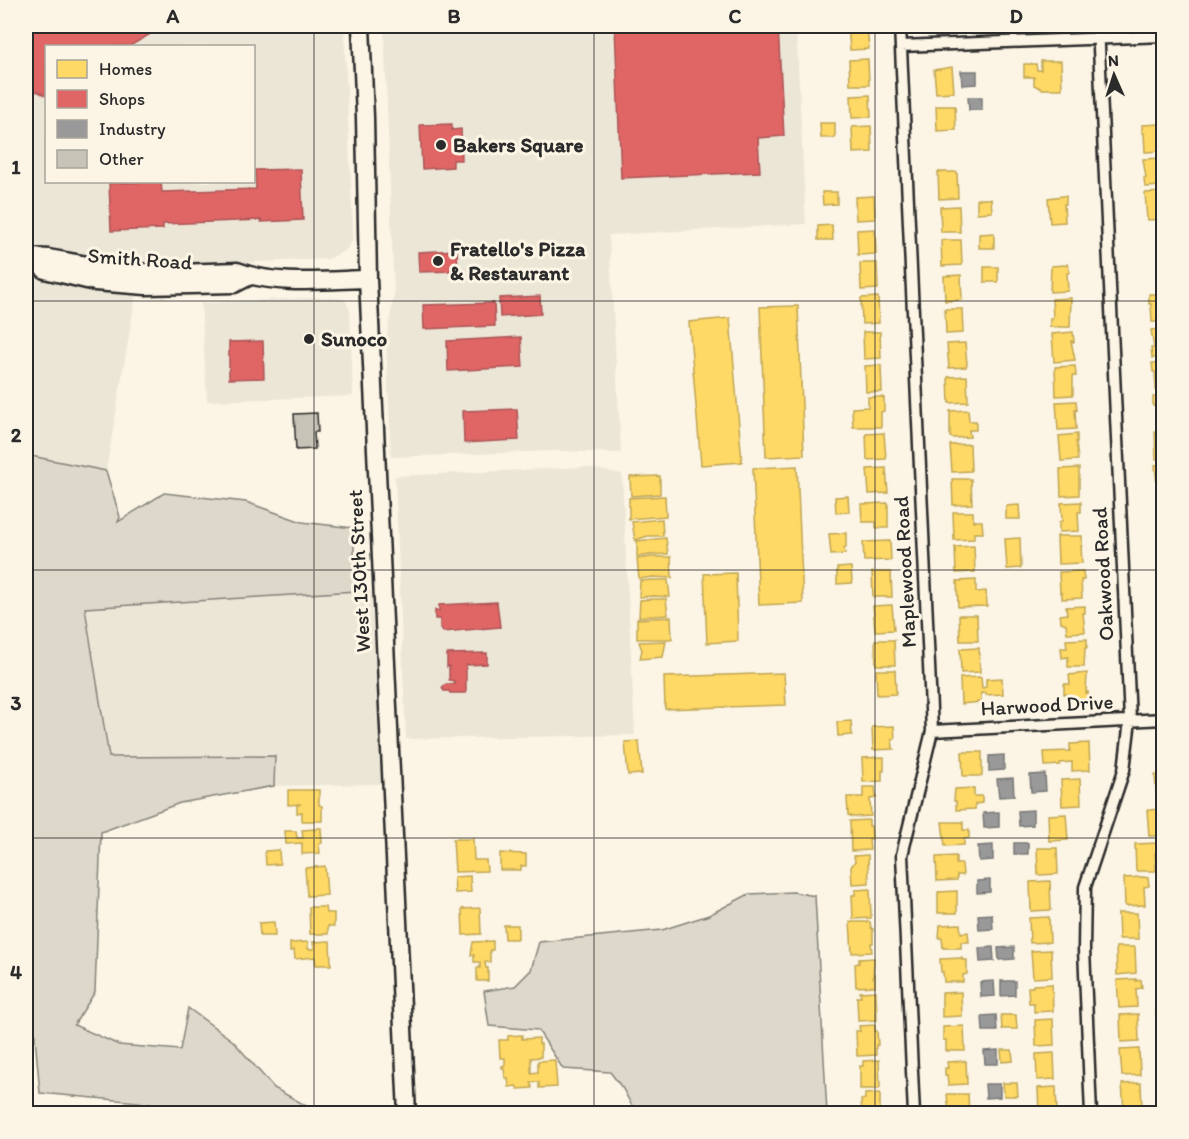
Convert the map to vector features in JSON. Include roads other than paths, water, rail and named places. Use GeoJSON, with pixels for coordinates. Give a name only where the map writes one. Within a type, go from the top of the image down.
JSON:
{"type":"FeatureCollection","features":[{"type":"Feature","properties":{"kind":"main road","name":"West 130th Street"},"geometry":{"type":"LineString","coordinates":[[361,26],[368,279],[407,1113]]}},
{"type":"Feature","properties":{"kind":"main road","name":"Smith Road"},"geometry":{"type":"LineString","coordinates":[[28,257],[149,273],[237,271],[275,281],[368,279]]}},
{"type":"Feature","properties":{"kind":"street","name":"Maplewood Road"},"geometry":{"type":"LineString","coordinates":[[900,26],[932,731],[902,855],[914,1113]]}},
{"type":"Feature","properties":{"kind":"street","name":"Oakwood Road"},"geometry":{"type":"LineString","coordinates":[[1091,1113],[1084,949],[1085,887],[1124,770],[1130,720],[1098,26]]}},
{"type":"Feature","properties":{"kind":"street"},"geometry":{"type":"LineString","coordinates":[[901,46],[1164,36]]}},
{"type":"Feature","properties":{"kind":"street","name":"Harwood Drive"},"geometry":{"type":"LineString","coordinates":[[932,731],[1164,718]]}},
{"type":"Feature","properties":{"kind":"place","name":"Bakers Square"},"geometry":{"type":"Point","coordinates":[441,145]}},
{"type":"Feature","properties":{"kind":"place","name":"Fratello's Pizza & Restaurant"},"geometry":{"type":"Point","coordinates":[438,261]}},
{"type":"Feature","properties":{"kind":"place","name":"Sunoco"},"geometry":{"type":"Point","coordinates":[309,339]}}]}
